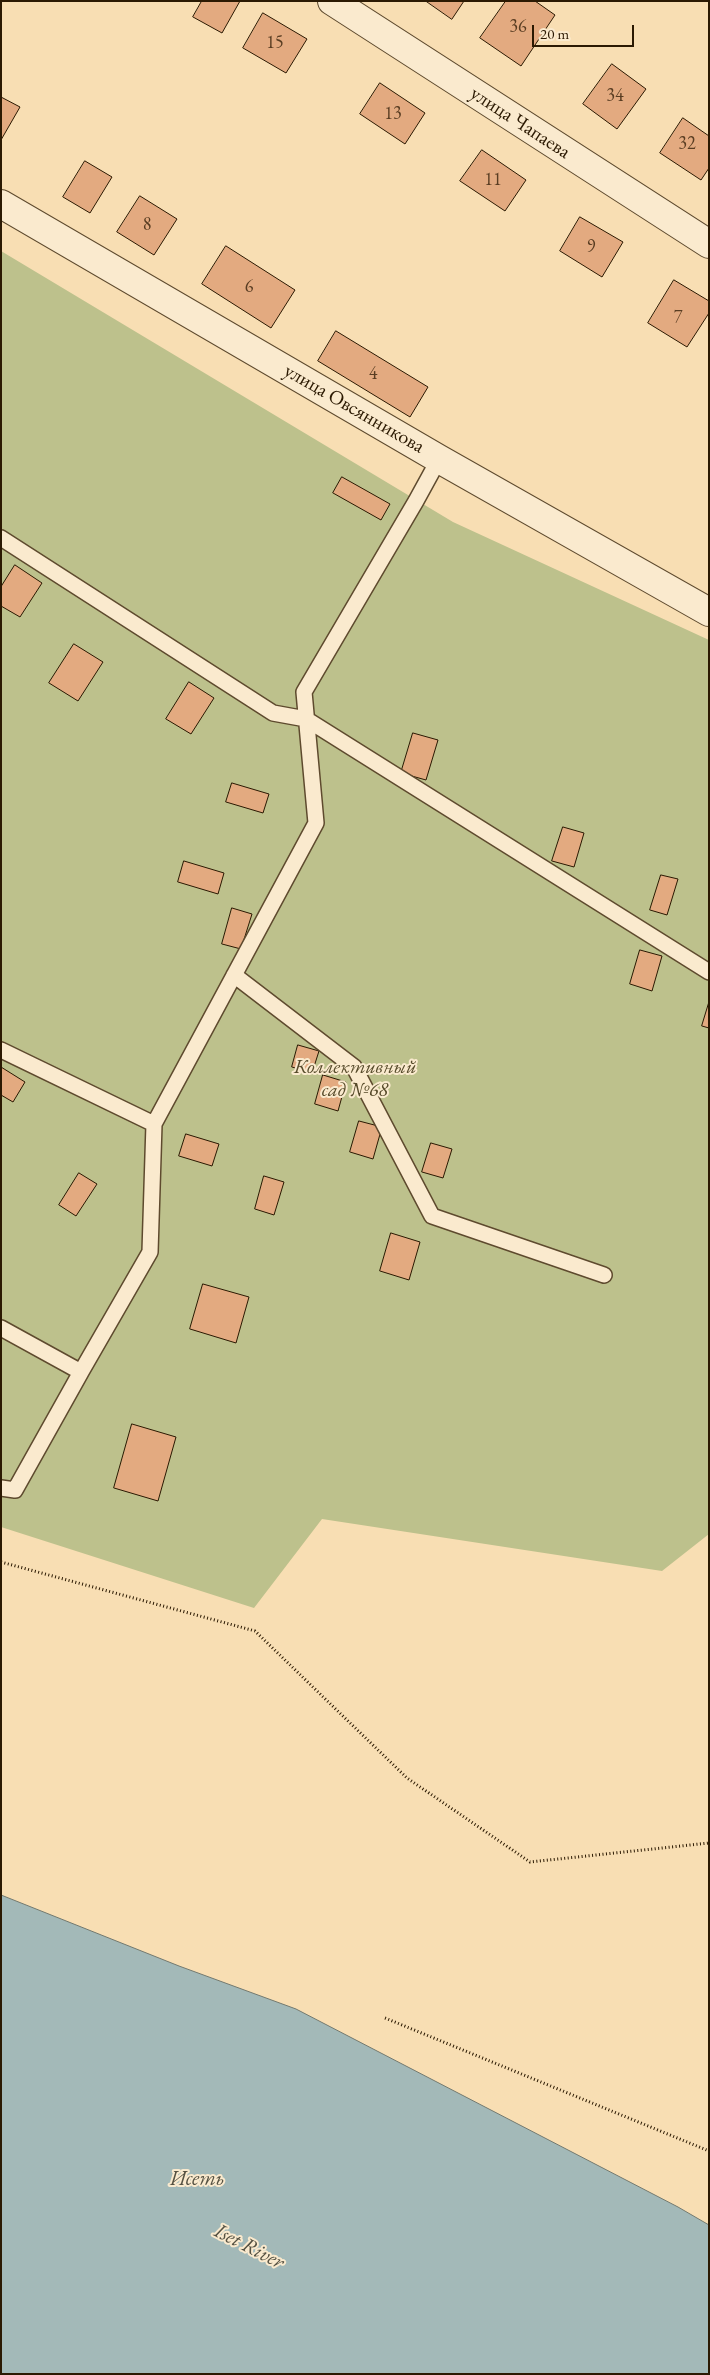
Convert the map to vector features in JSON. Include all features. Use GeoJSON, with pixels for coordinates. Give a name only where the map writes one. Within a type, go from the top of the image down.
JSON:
{"type":"FeatureCollection","features":[{"type":"Feature","properties":{"kind":"street","name":"улица Чапаева"},"geometry":{"type":"LineString","coordinates":[[332,1],[709,244]]}},
{"type":"Feature","properties":{"kind":"street","name":"улица Овсянникова"},"geometry":{"type":"LineString","coordinates":[[1,204],[438,458],[709,612]]}},
{"type":"Feature","properties":{"kind":"lane"},"geometry":{"type":"LineString","coordinates":[[1,1488],[15,1490],[80,1372],[150,1252],[154,1124],[316,823],[304,692],[416,500],[438,458]]}},
{"type":"Feature","properties":{"kind":"lane"},"geometry":{"type":"LineString","coordinates":[[1,538],[273,713],[306,719],[709,972]]}},
{"type":"Feature","properties":{"kind":"lane"},"geometry":{"type":"LineString","coordinates":[[234,975],[354,1067],[432,1216],[604,1275]]}},
{"type":"Feature","properties":{"kind":"lane"},"geometry":{"type":"LineString","coordinates":[[1,1050],[154,1124]]}},
{"type":"Feature","properties":{"kind":"lane"},"geometry":{"type":"LineString","coordinates":[[1,1328],[80,1372]]}},
{"type":"Feature","properties":{"kind":"path"},"geometry":{"type":"LineString","coordinates":[[1,1562],[255,1631],[407,1778],[530,1862],[709,1843]]}},
{"type":"Feature","properties":{"kind":"path"},"geometry":{"type":"LineString","coordinates":[[385,2018],[709,2151]]}},
{"type":"Feature","properties":{"kind":"green space","name":"Коллективный сад №68"},"geometry":{"type":"Polygon","coordinates":[[[1,251],[453,522],[709,640],[709,1534],[662,1571],[322,1519],[254,1608],[1,1527],[1,251]]]}},
{"type":"Feature","properties":{"kind":"water","name":"Исеть"},"geometry":{"type":"Polygon","coordinates":[[[1,1895],[179,1966],[296,2009],[678,2207],[709,2225],[709,2374],[1,2374],[1,1895]]]}},
{"type":"Feature","properties":{"kind":"building"},"geometry":{"type":"Polygon","coordinates":[[[202,1],[240,1],[222,33],[193,17],[202,1]]]}},
{"type":"Feature","properties":{"kind":"building"},"geometry":{"type":"Polygon","coordinates":[[[426,1],[464,1],[452,19],[426,1]]]}},
{"type":"Feature","properties":{"kind":"building"},"geometry":{"type":"Polygon","coordinates":[[[506,1],[535,1],[555,15],[521,66],[480,38],[506,1]]]}},
{"type":"Feature","properties":{"kind":"building"},"geometry":{"type":"Polygon","coordinates":[[[263,13],[307,39],[286,73],[243,48],[263,13]]]}},
{"type":"Feature","properties":{"kind":"building"},"geometry":{"type":"Polygon","coordinates":[[[612,64],[646,89],[617,129],[583,104],[612,64]]]}},
{"type":"Feature","properties":{"kind":"building"},"geometry":{"type":"Polygon","coordinates":[[[380,83],[425,113],[405,144],[360,114],[380,83]]]}},
{"type":"Feature","properties":{"kind":"building"},"geometry":{"type":"Polygon","coordinates":[[[1,97],[20,107],[1,140],[1,97]]]}},
{"type":"Feature","properties":{"kind":"building"},"geometry":{"type":"Polygon","coordinates":[[[683,118],[709,136],[709,168],[701,180],[660,153],[683,118]]]}},
{"type":"Feature","properties":{"kind":"building"},"geometry":{"type":"Polygon","coordinates":[[[482,150],[526,180],[505,211],[460,181],[482,150]]]}},
{"type":"Feature","properties":{"kind":"building"},"geometry":{"type":"Polygon","coordinates":[[[85,161],[112,177],[90,213],[63,197],[85,161]]]}},
{"type":"Feature","properties":{"kind":"building"},"geometry":{"type":"Polygon","coordinates":[[[140,196],[177,219],[154,255],[117,232],[140,196]]]}},
{"type":"Feature","properties":{"kind":"building"},"geometry":{"type":"Polygon","coordinates":[[[580,217],[623,242],[602,277],[560,251],[580,217]]]}},
{"type":"Feature","properties":{"kind":"building"},"geometry":{"type":"Polygon","coordinates":[[[226,246],[295,290],[271,328],[202,284],[226,246]]]}},
{"type":"Feature","properties":{"kind":"building"},"geometry":{"type":"Polygon","coordinates":[[[674,280],[709,301],[709,313],[687,347],[648,323],[674,280]]]}},
{"type":"Feature","properties":{"kind":"building"},"geometry":{"type":"Polygon","coordinates":[[[336,331],[428,387],[410,417],[318,361],[336,331]]]}},
{"type":"Feature","properties":{"kind":"building"},"geometry":{"type":"Polygon","coordinates":[[[342,477],[390,504],[381,520],[333,493],[342,477]]]}},
{"type":"Feature","properties":{"kind":"building"},"geometry":{"type":"Polygon","coordinates":[[[15,565],[42,583],[20,617],[1,606],[1,587],[15,565]]]}},
{"type":"Feature","properties":{"kind":"building"},"geometry":{"type":"Polygon","coordinates":[[[74,644],[103,662],[78,701],[49,683],[74,644]]]}},
{"type":"Feature","properties":{"kind":"building"},"geometry":{"type":"Polygon","coordinates":[[[189,682],[214,698],[191,734],[166,719],[189,682]]]}},
{"type":"Feature","properties":{"kind":"building"},"geometry":{"type":"Polygon","coordinates":[[[413,733],[438,740],[426,780],[401,773],[413,733]]]}},
{"type":"Feature","properties":{"kind":"building"},"geometry":{"type":"Polygon","coordinates":[[[232,783],[269,794],[263,813],[226,802],[232,783]]]}},
{"type":"Feature","properties":{"kind":"building"},"geometry":{"type":"Polygon","coordinates":[[[563,827],[584,833],[574,867],[552,861],[563,827]]]}},
{"type":"Feature","properties":{"kind":"building"},"geometry":{"type":"Polygon","coordinates":[[[184,861],[224,873],[218,894],[178,882],[184,861]]]}},
{"type":"Feature","properties":{"kind":"building"},"geometry":{"type":"Polygon","coordinates":[[[661,875],[678,879],[667,915],[650,910],[661,875]]]}},
{"type":"Feature","properties":{"kind":"building"},"geometry":{"type":"Polygon","coordinates":[[[232,908],[252,914],[241,949],[222,944],[232,908]]]}},
{"type":"Feature","properties":{"kind":"building"},"geometry":{"type":"Polygon","coordinates":[[[640,950],[662,956],[652,991],[630,984],[640,950]]]}},
{"type":"Feature","properties":{"kind":"building"},"geometry":{"type":"Polygon","coordinates":[[[709,1002],[709,1028],[702,1026],[709,1002]]]}},
{"type":"Feature","properties":{"kind":"building"},"geometry":{"type":"Polygon","coordinates":[[[298,1045],[319,1051],[312,1073],[292,1067],[298,1045]]]}},
{"type":"Feature","properties":{"kind":"building"},"geometry":{"type":"Polygon","coordinates":[[[1,1067],[25,1082],[13,1102],[1,1095],[1,1067]]]}},
{"type":"Feature","properties":{"kind":"building"},"geometry":{"type":"Polygon","coordinates":[[[323,1075],[346,1082],[338,1111],[315,1104],[323,1075]]]}},
{"type":"Feature","properties":{"kind":"building"},"geometry":{"type":"Polygon","coordinates":[[[359,1121],[382,1127],[373,1159],[350,1152],[359,1121]]]}},
{"type":"Feature","properties":{"kind":"building"},"geometry":{"type":"Polygon","coordinates":[[[186,1134],[219,1144],[212,1166],[179,1156],[186,1134]]]}},
{"type":"Feature","properties":{"kind":"building"},"geometry":{"type":"Polygon","coordinates":[[[431,1143],[452,1149],[443,1178],[422,1172],[431,1143]]]}},
{"type":"Feature","properties":{"kind":"building"},"geometry":{"type":"Polygon","coordinates":[[[79,1173],[97,1184],[76,1216],[59,1205],[79,1173]]]}},
{"type":"Feature","properties":{"kind":"building"},"geometry":{"type":"Polygon","coordinates":[[[264,1176],[284,1182],[274,1215],[255,1209],[264,1176]]]}},
{"type":"Feature","properties":{"kind":"building"},"geometry":{"type":"Polygon","coordinates":[[[391,1233],[420,1242],[409,1280],[380,1271],[391,1233]]]}},
{"type":"Feature","properties":{"kind":"building"},"geometry":{"type":"Polygon","coordinates":[[[203,1284],[249,1297],[236,1343],[190,1329],[203,1284]]]}},
{"type":"Feature","properties":{"kind":"building"},"geometry":{"type":"Polygon","coordinates":[[[132,1424],[176,1437],[158,1501],[114,1488],[132,1424]]]}},
{"type":"Feature","properties":{"kind":"water label","name":"Iset River"},"geometry":{"type":"Point","coordinates":[249,2247]}}]}
